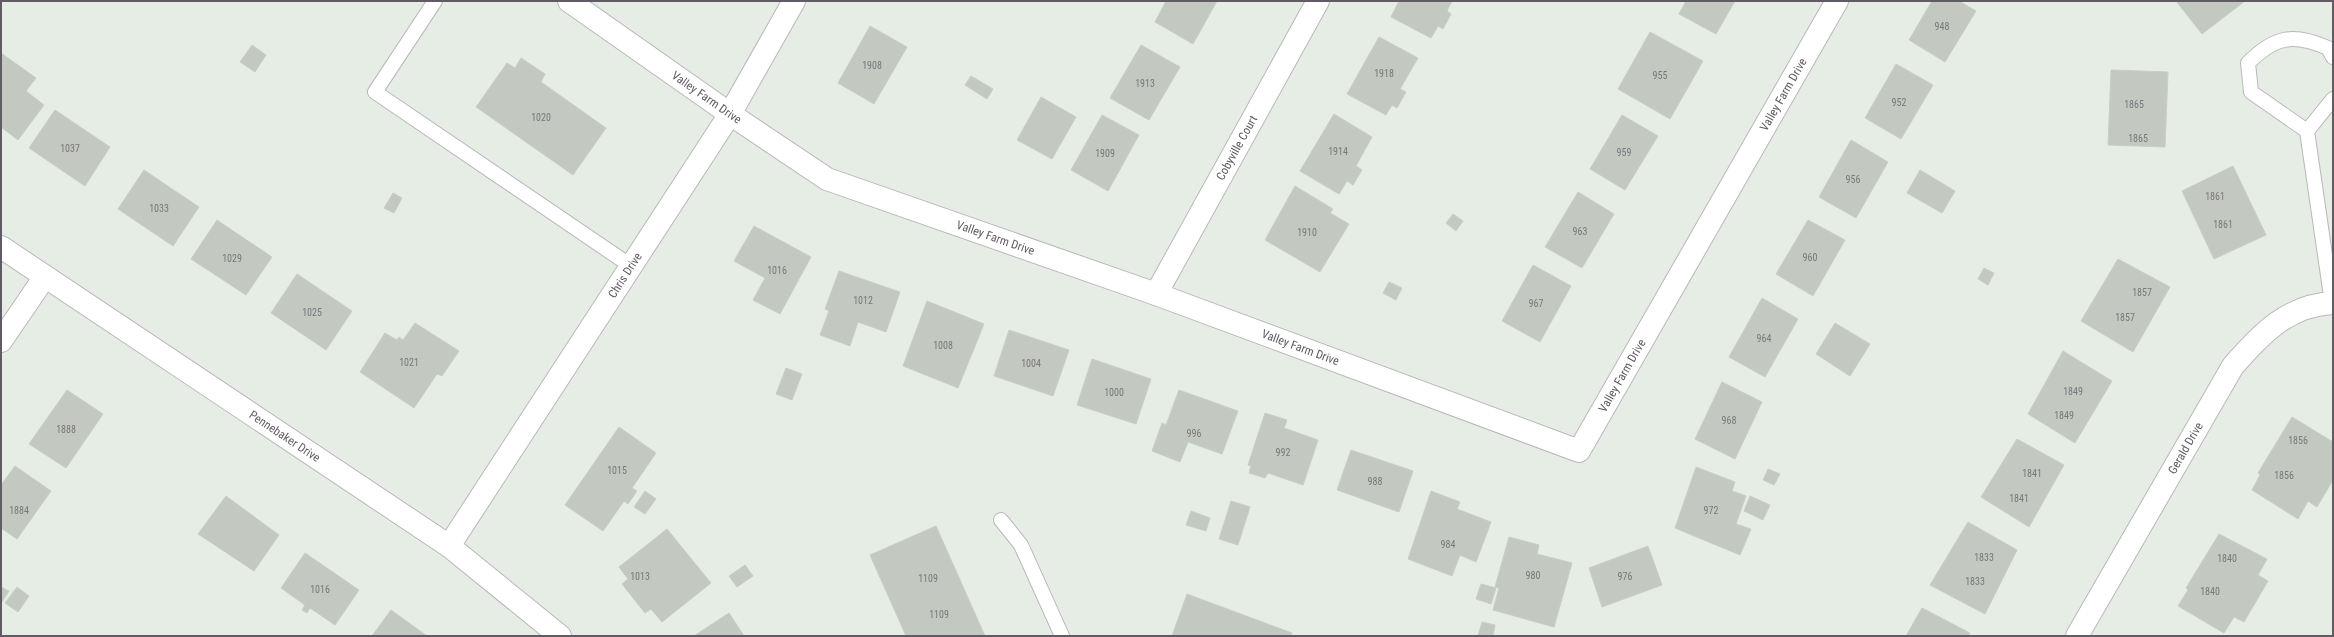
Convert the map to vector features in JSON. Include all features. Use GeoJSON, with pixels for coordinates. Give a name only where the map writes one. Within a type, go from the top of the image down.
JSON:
{"type":"FeatureCollection","features":[{"type":"Feature","properties":{"kind":"street","name":"Valley Farm Drive"},"geometry":{"type":"LineString","coordinates":[[569,1],[730,114],[827,178],[1156,294],[1579,451],[1837,1]]}},
{"type":"Feature","properties":{"kind":"street","name":"Chris Drive"},"geometry":{"type":"LineString","coordinates":[[449,546],[730,114],[794,1]]}},
{"type":"Feature","properties":{"kind":"street","name":"Cobyville Court"},"geometry":{"type":"LineString","coordinates":[[1156,294],[1318,1]]}},
{"type":"Feature","properties":{"kind":"street","name":"Pennebaker Drive"},"geometry":{"type":"LineString","coordinates":[[1,247],[44,278],[449,546],[560,636]]}},
{"type":"Feature","properties":{"kind":"street"},"geometry":{"type":"LineString","coordinates":[[1,342],[44,278]]}},
{"type":"Feature","properties":{"kind":"street","name":"Gerald Drive"},"geometry":{"type":"LineString","coordinates":[[2077,636],[2233,366],[2258,337],[2284,317],[2315,304],[2333,303]]}},
{"type":"Feature","properties":{"kind":"lane"},"geometry":{"type":"LineString","coordinates":[[436,1],[375,92],[631,266]]}},
{"type":"Feature","properties":{"kind":"lane"},"geometry":{"type":"LineString","coordinates":[[2333,57],[2328,48],[2308,39],[2285,39],[2263,48],[2248,63],[2251,92],[2307,131],[2333,303]]}},
{"type":"Feature","properties":{"kind":"lane"},"geometry":{"type":"LineString","coordinates":[[2307,131],[2333,98]]}},
{"type":"Feature","properties":{"kind":"lane"},"geometry":{"type":"LineString","coordinates":[[1001,520],[1021,545],[1062,636]]}},
{"type":"Feature","properties":{"kind":"building"},"geometry":{"type":"Polygon","coordinates":[[[1166,1],[1217,1],[1193,44],[1155,22],[1166,1]]]}},
{"type":"Feature","properties":{"kind":"building"},"geometry":{"type":"Polygon","coordinates":[[[1399,1],[1452,1],[1447,11],[1451,14],[1443,29],[1438,26],[1431,38],[1391,17],[1399,1]]]}},
{"type":"Feature","properties":{"kind":"building"},"geometry":{"type":"Polygon","coordinates":[[[1686,1],[1735,1],[1716,34],[1679,14],[1686,1]]]}},
{"type":"Feature","properties":{"kind":"building"},"geometry":{"type":"Polygon","coordinates":[[[1932,1],[1959,1],[1976,11],[1945,62],[1909,40],[1932,1]]]}},
{"type":"Feature","properties":{"kind":"building"},"geometry":{"type":"Polygon","coordinates":[[[2176,1],[2245,1],[2202,34],[2176,1]]]}},
{"type":"Feature","properties":{"kind":"building"},"geometry":{"type":"Polygon","coordinates":[[[870,26],[907,47],[874,104],[838,83],[870,26]]]}},
{"type":"Feature","properties":{"kind":"building"},"geometry":{"type":"Polygon","coordinates":[[[1650,32],[1703,61],[1670,119],[1618,89],[1650,32]]]}},
{"type":"Feature","properties":{"kind":"building"},"geometry":{"type":"Polygon","coordinates":[[[1379,37],[1418,58],[1400,89],[1406,92],[1397,108],[1392,105],[1386,115],[1347,94],[1379,37]]]}},
{"type":"Feature","properties":{"kind":"building"},"geometry":{"type":"Polygon","coordinates":[[[252,45],[266,55],[255,72],[240,62],[252,45]]]}},
{"type":"Feature","properties":{"kind":"building"},"geometry":{"type":"Polygon","coordinates":[[[1141,45],[1180,67],[1149,120],[1110,98],[1141,45]]]}},
{"type":"Feature","properties":{"kind":"building"},"geometry":{"type":"Polygon","coordinates":[[[1,53],[36,78],[26,91],[44,105],[18,140],[1,127],[1,53]]]}},
{"type":"Feature","properties":{"kind":"building"},"geometry":{"type":"Polygon","coordinates":[[[521,58],[545,74],[541,82],[606,128],[573,175],[476,107],[507,63],[515,68],[521,58]]]}},
{"type":"Feature","properties":{"kind":"building"},"geometry":{"type":"Polygon","coordinates":[[[1896,64],[1933,85],[1901,139],[1865,118],[1896,64]]]}},
{"type":"Feature","properties":{"kind":"building"},"geometry":{"type":"Polygon","coordinates":[[[2111,70],[2168,72],[2165,147],[2108,145],[2111,70]]]}},
{"type":"Feature","properties":{"kind":"building"},"geometry":{"type":"Polygon","coordinates":[[[971,76],[993,89],[987,99],[965,85],[971,76]]]}},
{"type":"Feature","properties":{"kind":"building"},"geometry":{"type":"Polygon","coordinates":[[[1041,97],[1076,117],[1052,159],[1017,140],[1041,97]]]}},
{"type":"Feature","properties":{"kind":"building"},"geometry":{"type":"Polygon","coordinates":[[[55,110],[110,147],[85,186],[29,148],[55,110]]]}},
{"type":"Feature","properties":{"kind":"building"},"geometry":{"type":"Polygon","coordinates":[[[1334,114],[1372,137],[1356,166],[1362,170],[1353,185],[1347,181],[1339,194],[1300,171],[1334,114]]]}},
{"type":"Feature","properties":{"kind":"building"},"geometry":{"type":"Polygon","coordinates":[[[1102,115],[1139,135],[1108,191],[1071,170],[1102,115]]]}},
{"type":"Feature","properties":{"kind":"building"},"geometry":{"type":"Polygon","coordinates":[[[1622,115],[1658,136],[1625,190],[1590,169],[1622,115]]]}},
{"type":"Feature","properties":{"kind":"building"},"geometry":{"type":"Polygon","coordinates":[[[1851,140],[1888,162],[1856,218],[1819,197],[1851,140]]]}},
{"type":"Feature","properties":{"kind":"building"},"geometry":{"type":"Polygon","coordinates":[[[2233,166],[2266,235],[2214,259],[2182,191],[2233,166]]]}},
{"type":"Feature","properties":{"kind":"building"},"geometry":{"type":"Polygon","coordinates":[[[144,170],[199,207],[173,246],[118,209],[144,170]]]}},
{"type":"Feature","properties":{"kind":"building"},"geometry":{"type":"Polygon","coordinates":[[[1920,170],[1955,191],[1942,213],[1907,193],[1920,170]]]}},
{"type":"Feature","properties":{"kind":"building"},"geometry":{"type":"Polygon","coordinates":[[[1295,186],[1333,209],[1330,213],[1349,224],[1320,272],[1265,240],[1295,186]]]}},
{"type":"Feature","properties":{"kind":"building"},"geometry":{"type":"Polygon","coordinates":[[[1578,192],[1614,214],[1582,268],[1545,247],[1578,192]]]}},
{"type":"Feature","properties":{"kind":"building"},"geometry":{"type":"Polygon","coordinates":[[[393,193],[402,198],[394,213],[384,208],[393,193]]]}},
{"type":"Feature","properties":{"kind":"building"},"geometry":{"type":"Polygon","coordinates":[[[1453,214],[1463,221],[1456,231],[1446,223],[1453,214]]]}},
{"type":"Feature","properties":{"kind":"building"},"geometry":{"type":"Polygon","coordinates":[[[217,220],[272,257],[246,295],[191,259],[217,220]]]}},
{"type":"Feature","properties":{"kind":"building"},"geometry":{"type":"Polygon","coordinates":[[[1808,220],[1845,240],[1813,296],[1776,274],[1808,220]]]}},
{"type":"Feature","properties":{"kind":"building"},"geometry":{"type":"Polygon","coordinates":[[[754,226],[811,257],[780,314],[753,300],[765,278],[734,261],[754,226]]]}},
{"type":"Feature","properties":{"kind":"building"},"geometry":{"type":"Polygon","coordinates":[[[2118,259],[2170,287],[2133,352],[2081,321],[2118,259]]]}},
{"type":"Feature","properties":{"kind":"building"},"geometry":{"type":"Polygon","coordinates":[[[1533,265],[1571,286],[1540,342],[1502,321],[1533,265]]]}},
{"type":"Feature","properties":{"kind":"building"},"geometry":{"type":"Polygon","coordinates":[[[1984,268],[1994,273],[1988,285],[1978,279],[1984,268]]]}},
{"type":"Feature","properties":{"kind":"building"},"geometry":{"type":"Polygon","coordinates":[[[839,271],[900,292],[886,332],[858,322],[850,346],[820,335],[829,311],[825,309],[839,271]]]}},
{"type":"Feature","properties":{"kind":"building"},"geometry":{"type":"Polygon","coordinates":[[[297,274],[352,311],[326,350],[271,313],[297,274]]]}},
{"type":"Feature","properties":{"kind":"building"},"geometry":{"type":"Polygon","coordinates":[[[1389,282],[1402,288],[1396,300],[1383,293],[1389,282]]]}},
{"type":"Feature","properties":{"kind":"building"},"geometry":{"type":"Polygon","coordinates":[[[1762,298],[1798,319],[1765,377],[1729,357],[1762,298]]]}},
{"type":"Feature","properties":{"kind":"building"},"geometry":{"type":"Polygon","coordinates":[[[927,301],[984,324],[958,388],[903,366],[927,301]]]}},
{"type":"Feature","properties":{"kind":"building"},"geometry":{"type":"Polygon","coordinates":[[[415,323],[459,351],[442,376],[437,374],[414,408],[360,372],[385,333],[397,340],[399,337],[403,340],[415,323]]]}},
{"type":"Feature","properties":{"kind":"building"},"geometry":{"type":"Polygon","coordinates":[[[1835,323],[1870,344],[1850,376],[1816,354],[1835,323]]]}},
{"type":"Feature","properties":{"kind":"building"},"geometry":{"type":"Polygon","coordinates":[[[1009,330],[1069,350],[1053,396],[994,376],[1009,330]]]}},
{"type":"Feature","properties":{"kind":"building"},"geometry":{"type":"Polygon","coordinates":[[[2063,351],[2112,381],[2075,443],[2028,414],[2063,351]]]}},
{"type":"Feature","properties":{"kind":"building"},"geometry":{"type":"Polygon","coordinates":[[[1092,359],[1151,379],[1136,424],[1077,405],[1092,359]]]}},
{"type":"Feature","properties":{"kind":"building"},"geometry":{"type":"Polygon","coordinates":[[[786,368],[802,374],[792,400],[776,394],[786,368]]]}},
{"type":"Feature","properties":{"kind":"building"},"geometry":{"type":"Polygon","coordinates":[[[1722,382],[1762,402],[1735,459],[1695,439],[1722,382]]]}},
{"type":"Feature","properties":{"kind":"building"},"geometry":{"type":"Polygon","coordinates":[[[67,390],[103,414],[66,468],[29,444],[67,390]]]}},
{"type":"Feature","properties":{"kind":"building"},"geometry":{"type":"Polygon","coordinates":[[[1179,390],[1238,411],[1222,454],[1188,442],[1180,462],[1152,451],[1162,423],[1166,425],[1179,390]]]}},
{"type":"Feature","properties":{"kind":"building"},"geometry":{"type":"Polygon","coordinates":[[[1265,413],[1287,420],[1284,428],[1318,440],[1303,485],[1268,473],[1265,478],[1249,473],[1251,466],[1248,465],[1265,413]]]}},
{"type":"Feature","properties":{"kind":"building"},"geometry":{"type":"Polygon","coordinates":[[[2292,417],[2333,442],[2333,480],[2317,507],[2308,501],[2298,519],[2252,490],[2260,475],[2258,473],[2292,417]]]}},
{"type":"Feature","properties":{"kind":"building"},"geometry":{"type":"Polygon","coordinates":[[[619,427],[656,453],[632,488],[637,491],[628,504],[624,501],[603,531],[565,505],[619,427]]]}},
{"type":"Feature","properties":{"kind":"building"},"geometry":{"type":"Polygon","coordinates":[[[2017,439],[2064,465],[2029,527],[1981,497],[2017,439]]]}},
{"type":"Feature","properties":{"kind":"building"},"geometry":{"type":"Polygon","coordinates":[[[1351,450],[1413,471],[1399,512],[1337,490],[1351,450]]]}},
{"type":"Feature","properties":{"kind":"building"},"geometry":{"type":"Polygon","coordinates":[[[15,466],[51,491],[17,539],[1,528],[1,485],[15,466]]]}},
{"type":"Feature","properties":{"kind":"building"},"geometry":{"type":"Polygon","coordinates":[[[1696,467],[1735,482],[1732,491],[1746,496],[1736,524],[1751,529],[1740,555],[1675,528],[1696,467]]]}},
{"type":"Feature","properties":{"kind":"building"},"geometry":{"type":"Polygon","coordinates":[[[1768,469],[1780,474],[1774,485],[1763,480],[1768,469]]]}},
{"type":"Feature","properties":{"kind":"building"},"geometry":{"type":"Polygon","coordinates":[[[645,491],[656,499],[645,514],[634,507],[645,491]]]}},
{"type":"Feature","properties":{"kind":"building"},"geometry":{"type":"Polygon","coordinates":[[[1431,491],[1460,502],[1457,509],[1491,522],[1476,562],[1460,555],[1452,576],[1408,559],[1431,491]]]}},
{"type":"Feature","properties":{"kind":"building"},"geometry":{"type":"Polygon","coordinates":[[[226,496],[279,535],[254,571],[198,534],[226,496]]]}},
{"type":"Feature","properties":{"kind":"building"},"geometry":{"type":"Polygon","coordinates":[[[1750,496],[1770,505],[1763,520],[1744,511],[1750,496]]]}},
{"type":"Feature","properties":{"kind":"building"},"geometry":{"type":"Polygon","coordinates":[[[1231,501],[1250,507],[1238,545],[1219,539],[1231,501]]]}},
{"type":"Feature","properties":{"kind":"building"},"geometry":{"type":"Polygon","coordinates":[[[1191,511],[1210,518],[1206,531],[1186,525],[1191,511]]]}},
{"type":"Feature","properties":{"kind":"building"},"geometry":{"type":"Polygon","coordinates":[[[1968,522],[2017,550],[1985,614],[1930,585],[1968,522]]]}},
{"type":"Feature","properties":{"kind":"building"},"geometry":{"type":"Polygon","coordinates":[[[936,526],[985,636],[906,636],[870,555],[936,526]]]}},
{"type":"Feature","properties":{"kind":"building"},"geometry":{"type":"Polygon","coordinates":[[[667,529],[711,583],[662,622],[651,609],[645,613],[622,584],[628,579],[619,567],[667,529]]]}},
{"type":"Feature","properties":{"kind":"building"},"geometry":{"type":"Polygon","coordinates":[[[2219,534],[2267,559],[2258,575],[2268,581],[2244,622],[2234,617],[2224,633],[2178,606],[2188,590],[2186,588],[2219,534]]]}},
{"type":"Feature","properties":{"kind":"building"},"geometry":{"type":"Polygon","coordinates":[[[1509,537],[1539,545],[1537,554],[1572,563],[1554,627],[1493,610],[1499,588],[1495,587],[1509,537]]]}},
{"type":"Feature","properties":{"kind":"building"},"geometry":{"type":"Polygon","coordinates":[[[1648,546],[1662,585],[1602,607],[1589,568],[1648,546]]]}},
{"type":"Feature","properties":{"kind":"building"},"geometry":{"type":"Polygon","coordinates":[[[305,553],[359,590],[335,625],[310,608],[307,613],[302,610],[305,605],[281,588],[305,553]]]}},
{"type":"Feature","properties":{"kind":"building"},"geometry":{"type":"Polygon","coordinates":[[[745,565],[753,576],[737,587],[729,576],[745,565]]]}},
{"type":"Feature","properties":{"kind":"building"},"geometry":{"type":"Polygon","coordinates":[[[1481,584],[1496,588],[1491,604],[1476,599],[1481,584]]]}},
{"type":"Feature","properties":{"kind":"building"},"geometry":{"type":"Polygon","coordinates":[[[1,587],[9,591],[2,602],[1,602],[1,587]]]}},
{"type":"Feature","properties":{"kind":"building"},"geometry":{"type":"Polygon","coordinates":[[[17,587],[29,596],[18,612],[5,603],[17,587]]]}},
{"type":"Feature","properties":{"kind":"building"},"geometry":{"type":"Polygon","coordinates":[[[1187,594],[1292,633],[1291,636],[1172,636],[1187,594]]]}},
{"type":"Feature","properties":{"kind":"building"},"geometry":{"type":"Polygon","coordinates":[[[1922,608],[1970,633],[1968,636],[1906,636],[1922,608]]]}},
{"type":"Feature","properties":{"kind":"building"},"geometry":{"type":"Polygon","coordinates":[[[391,610],[427,636],[372,636],[391,610]]]}},
{"type":"Feature","properties":{"kind":"building"},"geometry":{"type":"Polygon","coordinates":[[[729,613],[744,636],[694,636],[729,613]]]}},
{"type":"Feature","properties":{"kind":"building"},"geometry":{"type":"Polygon","coordinates":[[[1482,622],[1495,625],[1493,636],[1478,636],[1482,622]]]}}]}
